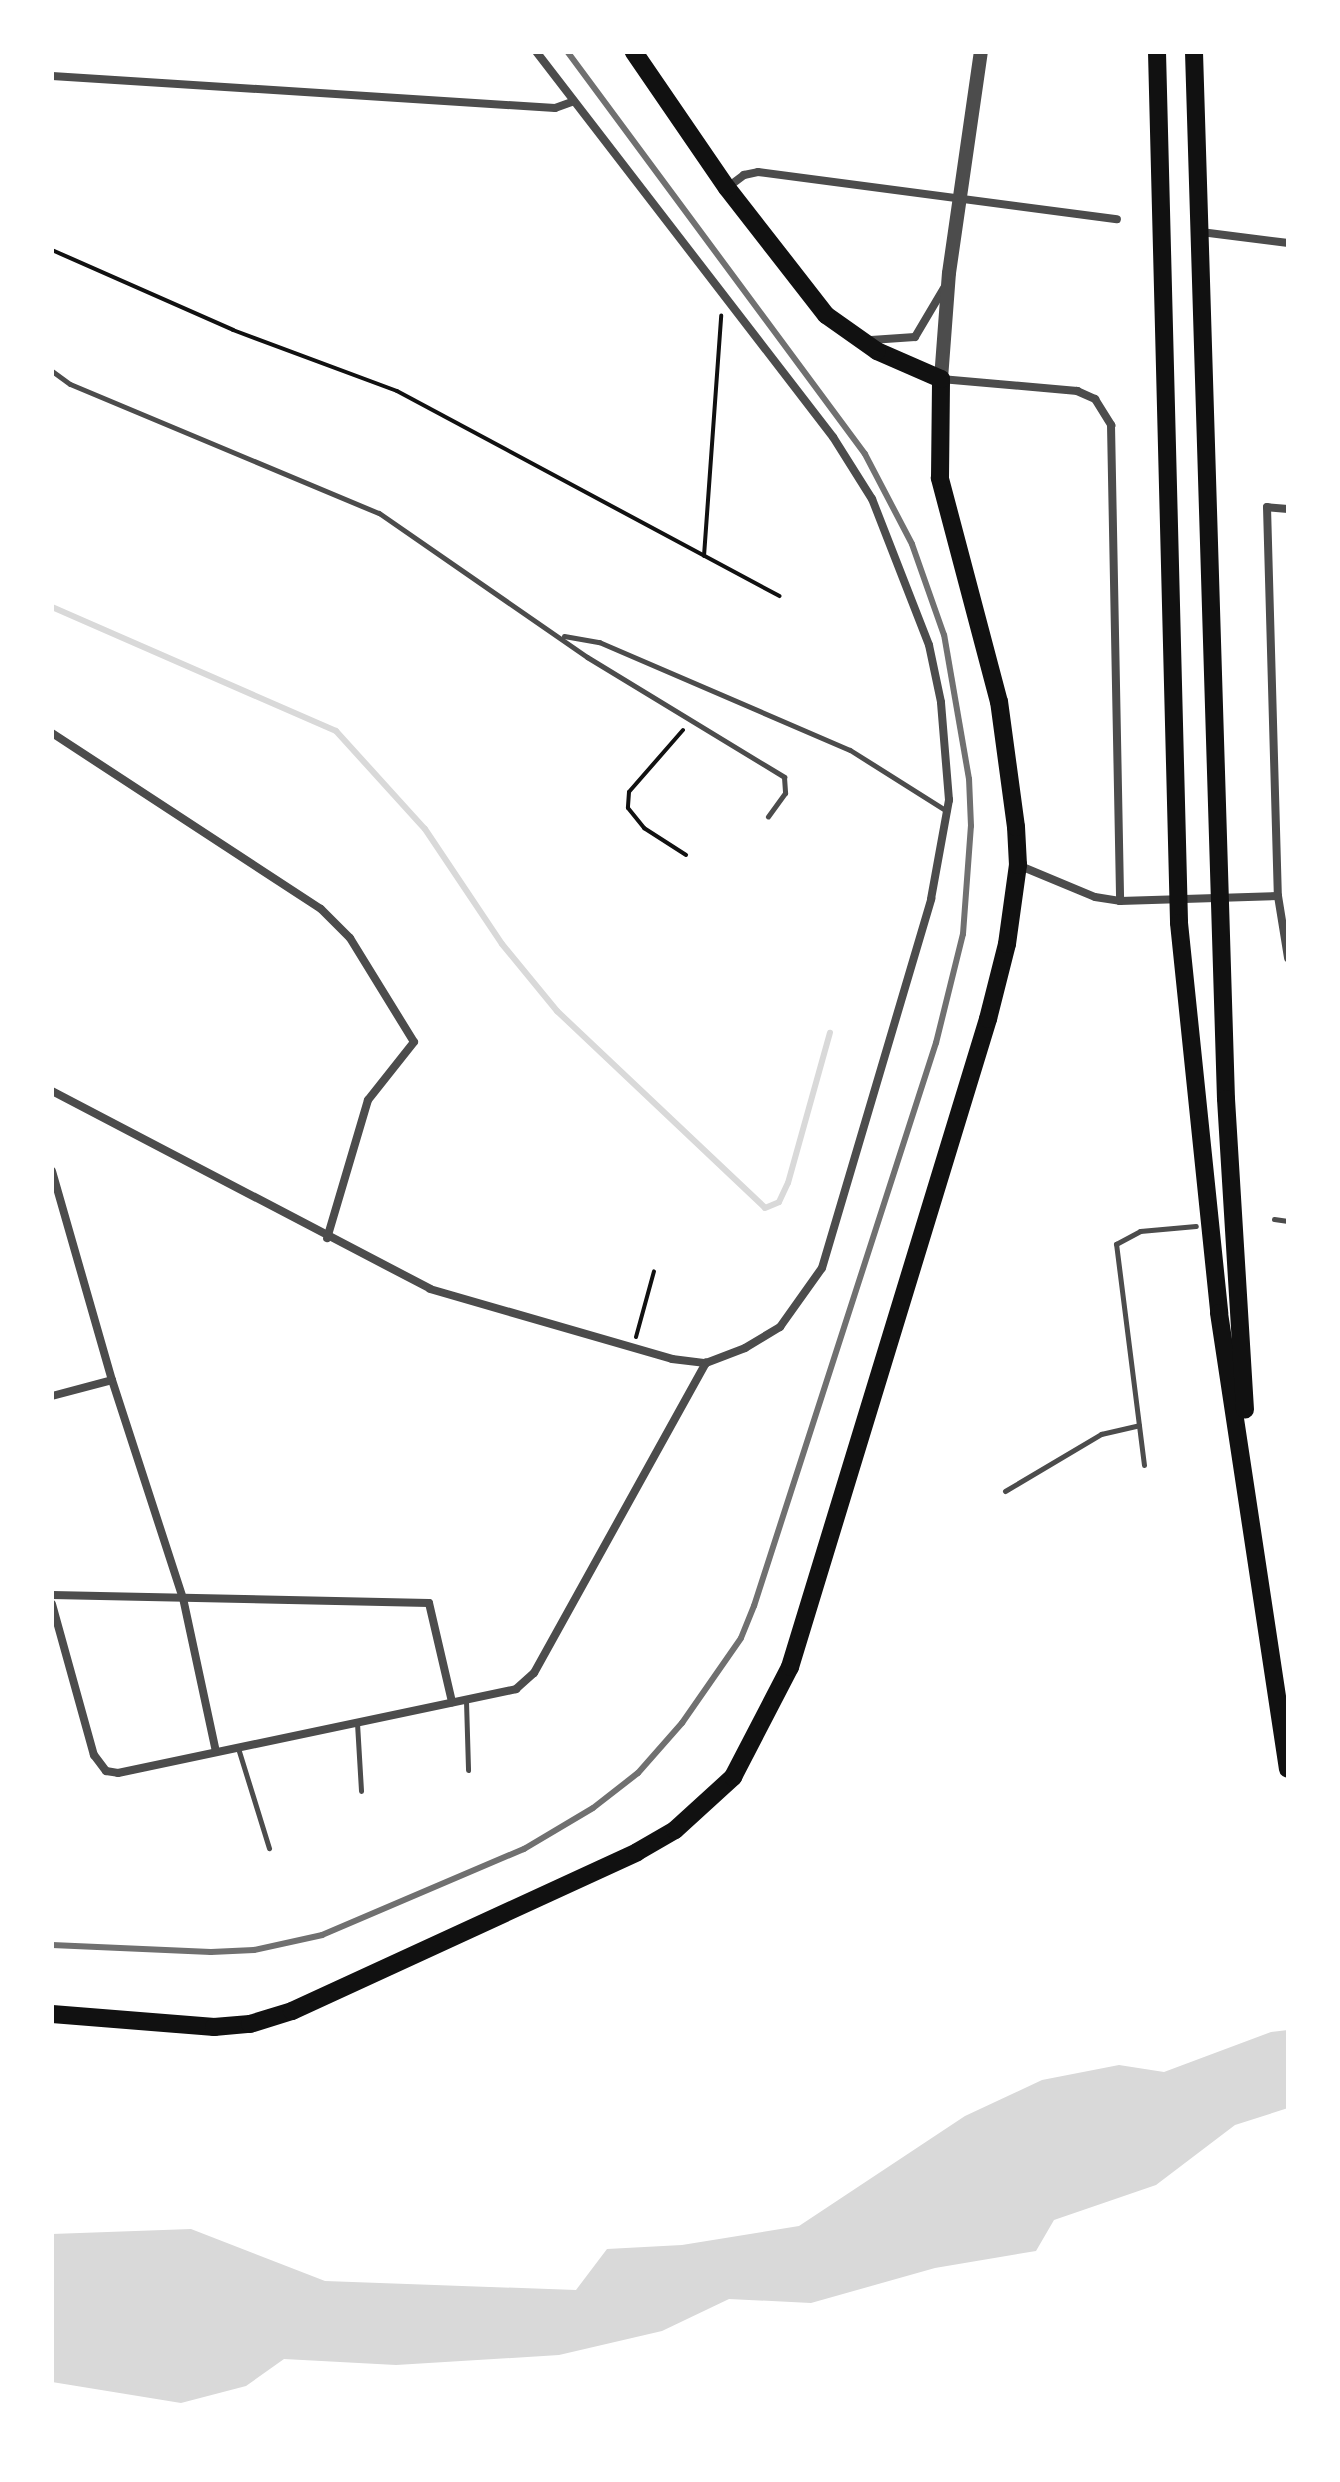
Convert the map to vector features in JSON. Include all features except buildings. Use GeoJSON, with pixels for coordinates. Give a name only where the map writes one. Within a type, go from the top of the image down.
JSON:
{"type":"FeatureCollection","features":[{"type":"Feature","properties":{"kind":"highway"},"geometry":{"type":"LineString","coordinates":[[52,2014],[214,2027],[250,2024],[292,2011],[637,1852],[675,1830],[733,1777],[790,1667],[988,1019],[1007,944],[1018,865],[999,702],[940,478],[941,379],[851,336],[806,291],[727,188],[634,52]]}},
{"type":"Feature","properties":{"kind":"highway"},"geometry":{"type":"LineString","coordinates":[[1157,52],[1179,923],[1219,1313],[1288,1769]]}},
{"type":"Feature","properties":{"kind":"highway"},"geometry":{"type":"LineString","coordinates":[[1194,52],[1196,232],[1226,1099],[1255,1536]]}},
{"type":"Feature","properties":{"kind":"street"},"geometry":{"type":"LineString","coordinates":[[52,1091],[327,1238],[430,1289],[633,1347],[706,1363],[745,1348],[780,1327],[822,1268],[931,899],[947,811],[941,702],[908,581],[872,499],[833,437],[536,52]]}},
{"type":"Feature","properties":{"kind":"street"},"geometry":{"type":"LineString","coordinates":[[981,52],[949,273],[941,379],[1077,391],[1095,399],[1111,425],[1120,901]]}},
{"type":"Feature","properties":{"kind":"street"},"geometry":{"type":"LineString","coordinates":[[52,76],[555,108],[574,101]]}},
{"type":"Feature","properties":{"kind":"street"},"geometry":{"type":"LineString","coordinates":[[727,188],[744,175],[758,172],[1117,219]]}},
{"type":"Feature","properties":{"kind":"street"},"geometry":{"type":"LineString","coordinates":[[1196,232],[1288,243]]}},
{"type":"Feature","properties":{"kind":"street"},"geometry":{"type":"LineString","coordinates":[[851,336],[880,342],[915,337],[932,316],[949,273]]}},
{"type":"Feature","properties":{"kind":"street"},"geometry":{"type":"LineString","coordinates":[[1288,509],[1267,507],[1278,896],[1288,958]]}},
{"type":"Feature","properties":{"kind":"street"},"geometry":{"type":"LineString","coordinates":[[52,733],[321,909],[350,938],[414,1042],[368,1100],[327,1238]]}},
{"type":"Feature","properties":{"kind":"street"},"geometry":{"type":"LineString","coordinates":[[1018,865],[1095,897],[1120,901],[1278,896]]}},
{"type":"Feature","properties":{"kind":"street"},"geometry":{"type":"LineString","coordinates":[[52,1171],[112,1380],[183,1598],[216,1752]]}},
{"type":"Feature","properties":{"kind":"street"},"geometry":{"type":"LineString","coordinates":[[52,1604],[98,1764],[118,1773],[516,1689],[534,1673],[706,1363]]}},
{"type":"Feature","properties":{"kind":"street"},"geometry":{"type":"LineString","coordinates":[[52,1396],[112,1380]]}},
{"type":"Feature","properties":{"kind":"street"},"geometry":{"type":"LineString","coordinates":[[52,1595],[429,1603],[452,1702]]}},
{"type":"Feature","properties":{"kind":"lane"},"geometry":{"type":"LineString","coordinates":[[52,371],[70,384],[379,513],[690,722],[784,777],[785,793],[768,816]]}},
{"type":"Feature","properties":{"kind":"lane"},"geometry":{"type":"LineString","coordinates":[[559,636],[599,642],[850,750],[947,811]]}},
{"type":"Feature","properties":{"kind":"lane"},"geometry":{"type":"LineString","coordinates":[[1274,1219],[1288,1221]]}},
{"type":"Feature","properties":{"kind":"lane"},"geometry":{"type":"LineString","coordinates":[[1144,1465],[1116,1244],[1140,1231],[1196,1226]]}},
{"type":"Feature","properties":{"kind":"lane"},"geometry":{"type":"LineString","coordinates":[[1005,1491],[1101,1434],[1139,1425]]}},
{"type":"Feature","properties":{"kind":"lane"},"geometry":{"type":"LineString","coordinates":[[466,1700],[468,1770]]}},
{"type":"Feature","properties":{"kind":"lane"},"geometry":{"type":"LineString","coordinates":[[357,1722],[361,1791]]}},
{"type":"Feature","properties":{"kind":"lane"},"geometry":{"type":"LineString","coordinates":[[237,1747],[269,1848]]}},
{"type":"Feature","properties":{"kind":"path"},"geometry":{"type":"LineString","coordinates":[[52,250],[233,330],[397,391],[779,596]]}},
{"type":"Feature","properties":{"kind":"path"},"geometry":{"type":"LineString","coordinates":[[704,556],[722,294]]}},
{"type":"Feature","properties":{"kind":"path"},"geometry":{"type":"LineString","coordinates":[[686,855],[644,828],[628,808],[629,792],[690,722]]}},
{"type":"Feature","properties":{"kind":"path"},"geometry":{"type":"LineString","coordinates":[[633,1347],[654,1271]]}},
{"type":"Feature","properties":{"kind":"shaded area"},"geometry":{"type":"Polygon","coordinates":[[[1288,2030],[1288,2108],[1235,2125],[1156,2185],[1054,2220],[1036,2251],[935,2268],[811,2303],[729,2299],[662,2331],[559,2355],[396,2365],[284,2359],[246,2386],[181,2403],[52,2382],[52,2234],[191,2229],[325,2281],[576,2290],[607,2249],[682,2245],[799,2226],[965,2116],[1042,2080],[1119,2065],[1164,2072],[1271,2032],[1288,2030]]]}},
{"type":"Feature","properties":{"kind":"waterway"},"geometry":{"type":"LineString","coordinates":[[52,607],[336,731],[425,829],[502,944],[557,1011],[765,1208],[779,1202],[788,1183],[830,1033]]}},
{"type":"Feature","properties":{"kind":"railway"},"geometry":{"type":"LineString","coordinates":[[52,1945],[211,1952],[254,1950],[322,1935],[524,1849],[593,1808],[638,1773],[682,1723],[741,1638],[936,1043],[963,934],[971,826],[969,779],[944,635],[912,544],[865,454],[568,52]]}}]}
